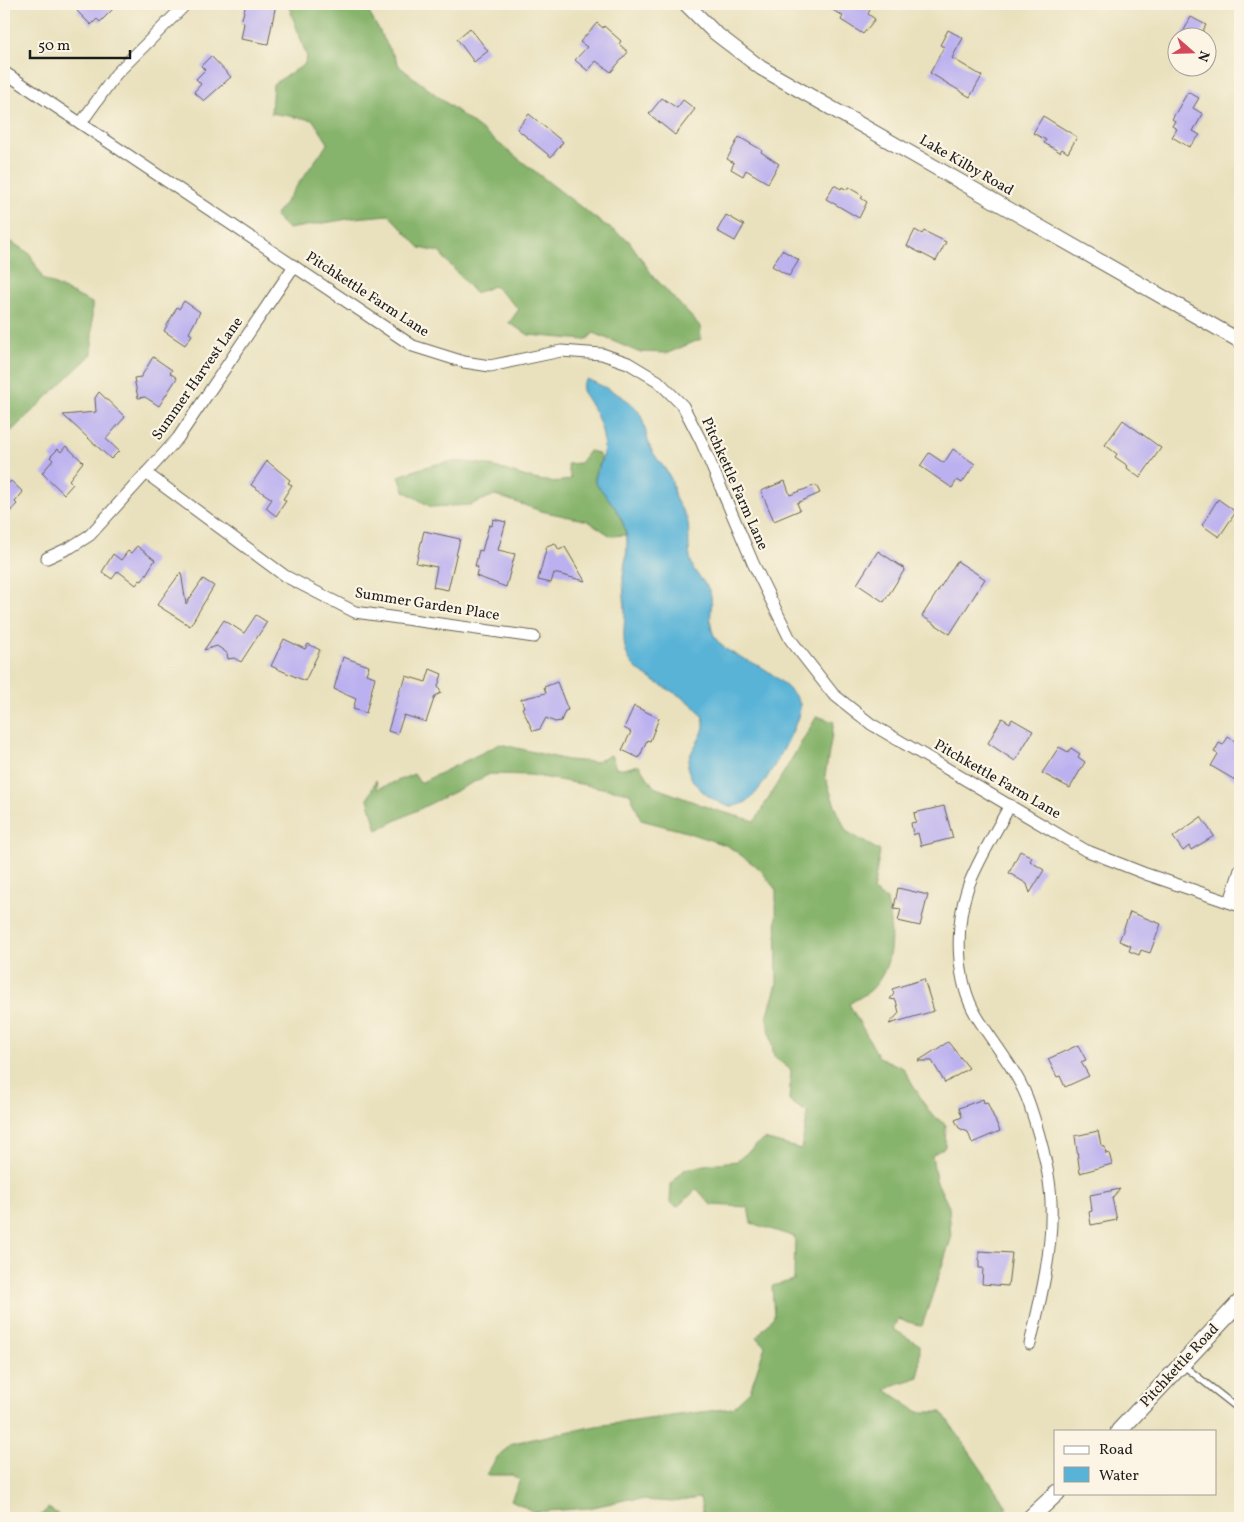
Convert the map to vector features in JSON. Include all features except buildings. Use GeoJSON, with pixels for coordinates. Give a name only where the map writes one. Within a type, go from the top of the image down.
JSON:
{"type":"FeatureCollection","features":[{"type":"Feature","properties":{"kind":"main road","name":"Pitchkettle Road"},"geometry":{"type":"LineString","coordinates":[[1120,1430],[1240,1302]]}},
{"type":"Feature","properties":{"kind":"main road"},"geometry":{"type":"LineString","coordinates":[[1030,1518],[1056,1494]]}},
{"type":"Feature","properties":{"kind":"street"},"geometry":{"type":"LineString","coordinates":[[81,123],[116,74],[186,4]]}},
{"type":"Feature","properties":{"kind":"street","name":"Lake Kilby Road"},"geometry":{"type":"LineString","coordinates":[[686,4],[714,32],[761,68],[1240,341]]}},
{"type":"Feature","properties":{"kind":"street","name":"Pitchkettle Farm Lane"},"geometry":{"type":"LineString","coordinates":[[4,72],[413,346],[437,355],[490,366],[561,351],[602,354],[628,363],[658,381],[682,406],[701,441],[753,563],[790,639],[833,694],[871,724],[1085,850],[1146,874],[1235,904]]}},
{"type":"Feature","properties":{"kind":"street","name":"Summer Harvest Lane"},"geometry":{"type":"LineString","coordinates":[[47,558],[71,547],[90,535],[178,438],[294,266]]}},
{"type":"Feature","properties":{"kind":"street","name":"Summer Garden Place"},"geometry":{"type":"LineString","coordinates":[[146,472],[285,576],[355,612],[534,637]]}},
{"type":"Feature","properties":{"kind":"street"},"geometry":{"type":"LineString","coordinates":[[1010,805],[967,889],[961,919],[959,961],[975,1013],[1012,1069],[1030,1105],[1045,1163],[1051,1201],[1050,1242],[1042,1294],[1030,1344]]}},
{"type":"Feature","properties":{"kind":"street"},"geometry":{"type":"LineString","coordinates":[[1235,904],[1240,870]]}},
{"type":"Feature","properties":{"kind":"lane"},"geometry":{"type":"LineString","coordinates":[[1182,1364],[1240,1410]]}},
{"type":"Feature","properties":{"kind":"green space"},"geometry":{"type":"Polygon","coordinates":[[[288,4],[364,4],[400,67],[595,218],[629,241],[653,276],[700,326],[701,339],[668,353],[638,352],[594,333],[586,340],[529,335],[509,323],[519,309],[494,286],[475,293],[439,252],[420,248],[389,215],[354,218],[288,229],[275,216],[328,143],[313,120],[271,113],[273,84],[304,65],[307,57],[288,4]]]}},
{"type":"Feature","properties":{"kind":"green space"},"geometry":{"type":"Polygon","coordinates":[[[4,237],[30,254],[43,279],[92,303],[92,354],[4,438],[4,237]]]}},
{"type":"Feature","properties":{"kind":"green space"},"geometry":{"type":"Polygon","coordinates":[[[589,451],[598,453],[601,460],[595,473],[595,483],[618,513],[626,535],[611,536],[588,521],[541,511],[495,495],[470,505],[431,507],[404,491],[399,476],[436,464],[463,462],[486,465],[535,479],[559,481],[571,479],[567,464],[580,463],[589,451]]]}},
{"type":"Feature","properties":{"kind":"green space"},"geometry":{"type":"Polygon","coordinates":[[[817,716],[834,722],[825,776],[846,831],[880,851],[873,891],[887,900],[890,924],[889,958],[880,979],[872,989],[849,1004],[879,1057],[903,1068],[930,1113],[946,1125],[945,1147],[932,1155],[936,1180],[949,1207],[951,1239],[922,1326],[898,1319],[893,1329],[920,1345],[919,1377],[897,1384],[886,1390],[918,1412],[942,1412],[1007,1507],[999,1518],[704,1518],[700,1498],[672,1502],[629,1499],[589,1508],[534,1512],[511,1500],[520,1480],[512,1475],[486,1475],[498,1456],[513,1443],[596,1426],[732,1408],[750,1391],[765,1346],[757,1337],[774,1316],[772,1286],[794,1280],[795,1237],[751,1223],[748,1207],[711,1205],[697,1189],[677,1207],[670,1202],[671,1184],[684,1170],[709,1164],[737,1161],[764,1139],[801,1149],[808,1113],[789,1101],[791,1070],[774,1057],[767,1017],[777,984],[776,890],[760,869],[728,846],[641,820],[630,793],[531,775],[490,774],[377,830],[368,799],[376,780],[378,789],[414,774],[420,783],[500,744],[567,760],[595,762],[611,755],[616,768],[628,768],[639,765],[654,787],[715,810],[755,821],[817,716]]]}},
{"type":"Feature","properties":{"kind":"green space"},"geometry":{"type":"Polygon","coordinates":[[[48,1508],[64,1518],[38,1518],[48,1508]]]}},
{"type":"Feature","properties":{"kind":"water"},"geometry":{"type":"Polygon","coordinates":[[[587,379],[625,399],[639,412],[652,451],[669,475],[675,497],[687,519],[690,559],[698,576],[710,592],[711,625],[715,637],[720,644],[731,652],[771,673],[791,691],[800,704],[796,724],[774,766],[759,790],[749,800],[741,804],[729,806],[719,802],[707,795],[694,782],[689,771],[689,761],[692,751],[702,734],[704,725],[702,716],[687,701],[643,674],[634,666],[626,652],[623,577],[627,548],[626,535],[617,511],[595,483],[604,445],[598,420],[582,391],[583,383],[587,379]]]}}]}
